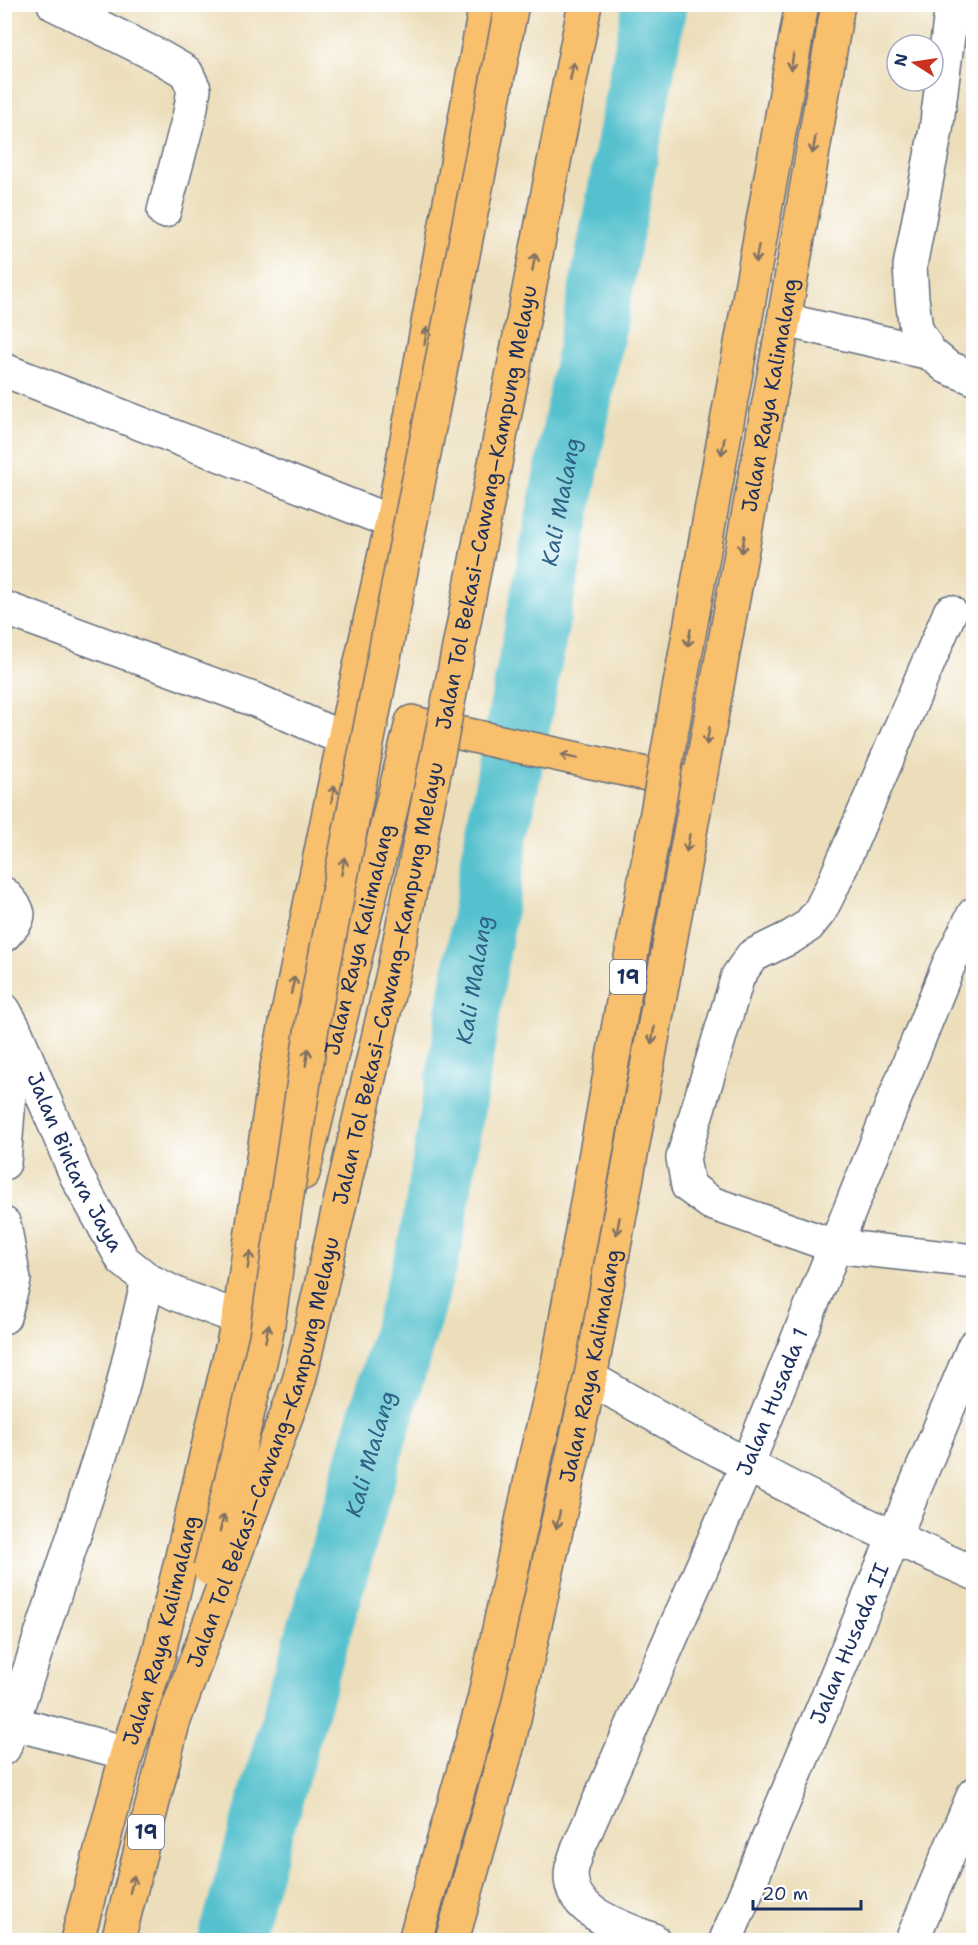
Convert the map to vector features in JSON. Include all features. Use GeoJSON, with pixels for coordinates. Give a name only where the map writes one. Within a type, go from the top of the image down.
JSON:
{"type":"FeatureCollection","features":[{"type":"Feature","properties":{"kind":"main road","name":"Jalan Raya Kalimalang"},"geometry":{"type":"LineString","coordinates":[[77,1941],[127,1754],[158,1657],[239,1318],[276,1072],[392,522],[486,4]]}},
{"type":"Feature","properties":{"kind":"main road"},"geometry":{"type":"LineString","coordinates":[[173,1723],[266,1337],[313,1020],[512,4]]}},
{"type":"Feature","properties":{"kind":"main road","name":"Jalan Tol Bekasi–Cawang–Kampung Melayu"},"geometry":{"type":"LineString","coordinates":[[118,1941],[173,1723],[299,1380],[399,946],[585,4]]}},
{"type":"Feature","properties":{"kind":"main road","name":"19"},"geometry":{"type":"LineString","coordinates":[[416,1941],[484,1700],[537,1451],[557,1370],[802,4]]}},
{"type":"Feature","properties":{"kind":"main road","name":"Jalan Raya Kalimalang"},"geometry":{"type":"LineString","coordinates":[[452,1941],[509,1741],[590,1378],[784,320],[838,4]]}},
{"type":"Feature","properties":{"kind":"main road","name":"Jalan Raya Kalimalang"},"geometry":{"type":"LineString","coordinates":[[239,1318],[279,1271],[412,722]]}},
{"type":"Feature","properties":{"kind":"main road"},"geometry":{"type":"LineString","coordinates":[[348,723],[412,722],[699,785]]}},
{"type":"Feature","properties":{"kind":"street"},"geometry":{"type":"LineString","coordinates":[[54,4],[186,72],[194,89],[164,211]]}},
{"type":"Feature","properties":{"kind":"street"},"geometry":{"type":"LineString","coordinates":[[952,4],[936,130],[910,266],[916,329],[930,353],[947,367],[974,378]]}},
{"type":"Feature","properties":{"kind":"street"},"geometry":{"type":"LineString","coordinates":[[784,320],[930,353]]}},
{"type":"Feature","properties":{"kind":"street"},"geometry":{"type":"LineString","coordinates":[[4,370],[392,522]]}},
{"type":"Feature","properties":{"kind":"street"},"geometry":{"type":"LineString","coordinates":[[4,608],[258,701],[348,723]]}},
{"type":"Feature","properties":{"kind":"street"},"geometry":{"type":"LineString","coordinates":[[950,612],[834,883],[819,911],[808,926],[791,938],[752,956],[738,976],[684,1158],[687,1186],[711,1203],[834,1246],[974,1261]]}},
{"type":"Feature","properties":{"kind":"street"},"geometry":{"type":"LineString","coordinates":[[4,894],[19,911],[20,916],[4,935]]}},
{"type":"Feature","properties":{"kind":"street","name":"Jalan Husada 1"},"geometry":{"type":"LineString","coordinates":[[653,1941],[594,1914],[581,1902],[573,1889],[572,1869],[578,1849],[747,1465],[949,964],[974,914]]}},
{"type":"Feature","properties":{"kind":"street"},"geometry":{"type":"LineString","coordinates":[[4,1163],[9,1019]]}},
{"type":"Feature","properties":{"kind":"street","name":"Jalan Bintara Jaya"},"geometry":{"type":"LineString","coordinates":[[9,1019],[77,1178],[123,1260],[148,1280],[178,1295],[239,1318]]}},
{"type":"Feature","properties":{"kind":"street"},"geometry":{"type":"LineString","coordinates":[[4,1224],[14,1280],[4,1317]]}},
{"type":"Feature","properties":{"kind":"street"},"geometry":{"type":"LineString","coordinates":[[127,1754],[7,1731],[71,1549],[122,1389],[148,1280]]}},
{"type":"Feature","properties":{"kind":"street","name":"Jalan Husada II"},"geometry":{"type":"LineString","coordinates":[[726,1941],[974,1346]]}},
{"type":"Feature","properties":{"kind":"street"},"geometry":{"type":"LineString","coordinates":[[590,1378],[747,1465],[895,1539],[974,1573]]}},
{"type":"Feature","properties":{"kind":"street"},"geometry":{"type":"LineString","coordinates":[[912,1941],[974,1794]]}},
{"type":"Feature","properties":{"kind":"waterway","name":"Kali Malang"},"geometry":{"type":"LineString","coordinates":[[230,1940],[431,1242],[497,836],[655,4]]}}]}
